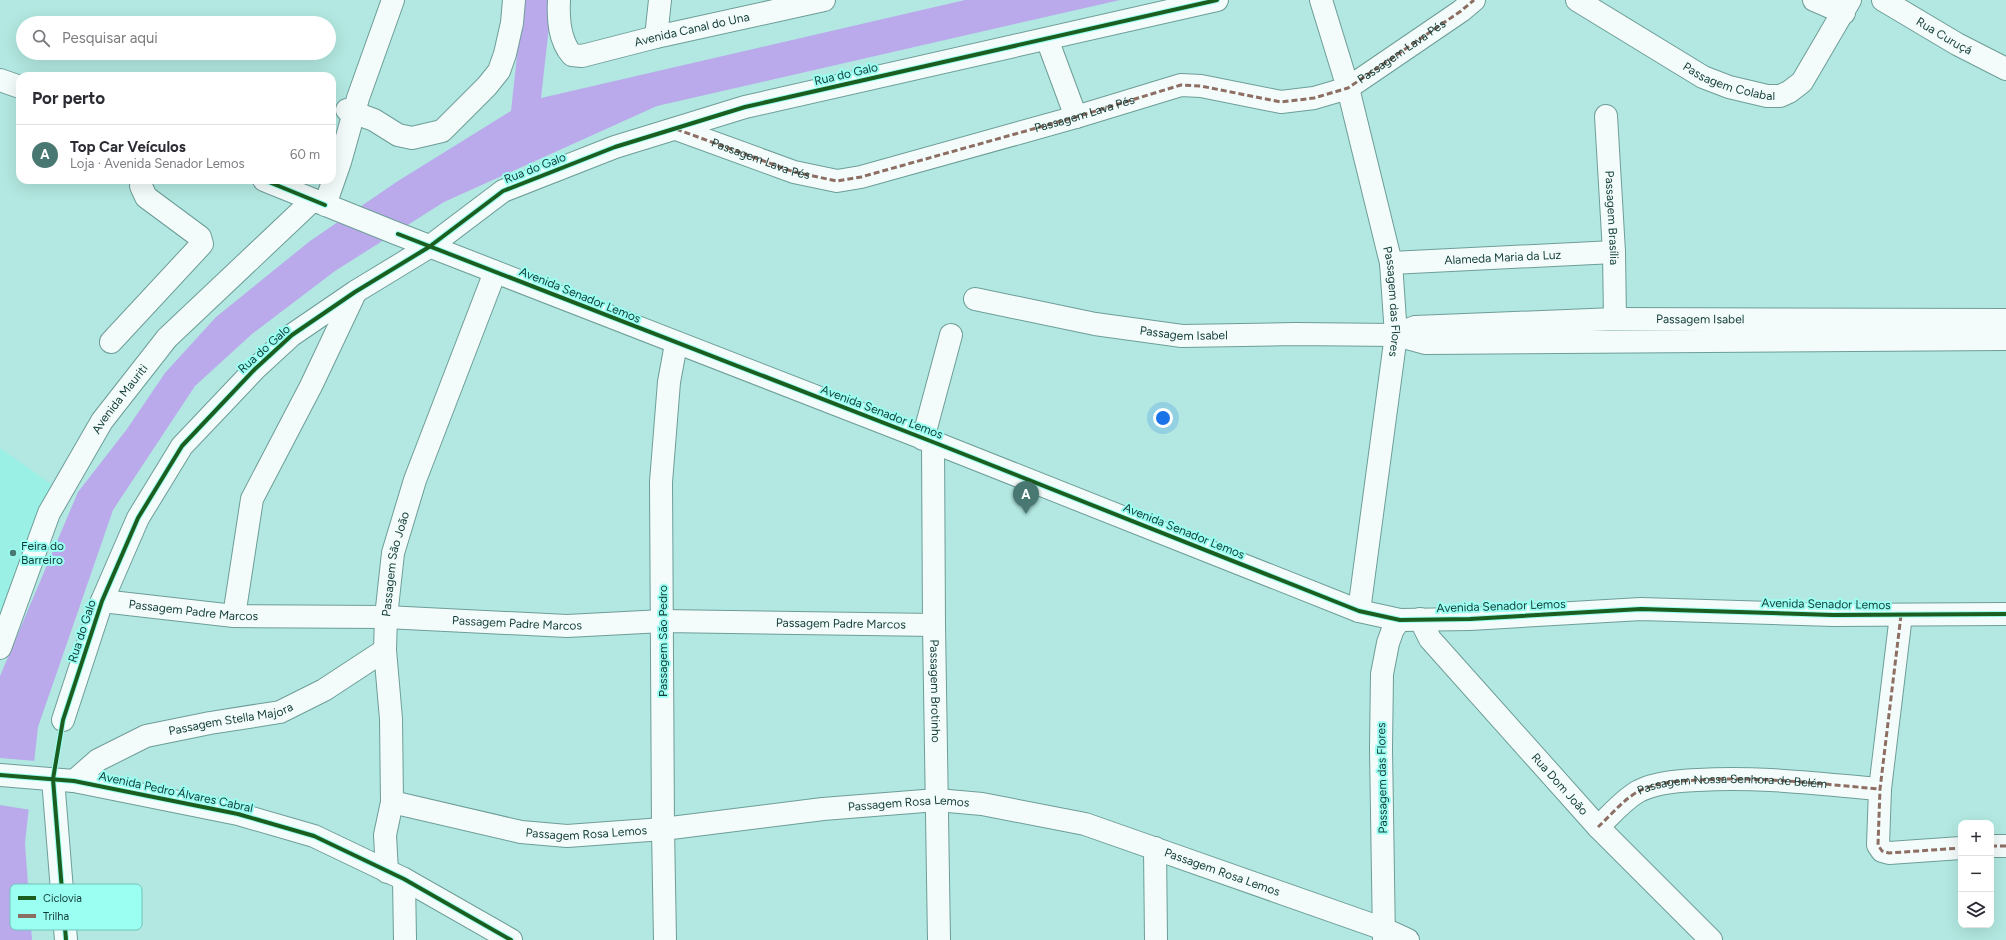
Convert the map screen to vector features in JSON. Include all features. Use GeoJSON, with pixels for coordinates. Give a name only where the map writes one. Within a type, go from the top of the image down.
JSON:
{"type":"FeatureCollection","features":[{"type":"Feature","properties":{"kind":"street"},"geometry":{"type":"LineString","coordinates":[[336,173],[353,107],[393,0]]}},
{"type":"Feature","properties":{"kind":"street"},"geometry":{"type":"LineString","coordinates":[[353,107],[398,134],[412,138],[442,131],[487,86],[499,71],[505,54],[512,23],[514,0]]}},
{"type":"Feature","properties":{"kind":"street","name":"Avenida Canal do Una"},"geometry":{"type":"LineString","coordinates":[[559,0],[558,16],[564,46],[572,54],[582,56],[656,37],[824,0]]}},
{"type":"Feature","properties":{"kind":"street"},"geometry":{"type":"LineString","coordinates":[[656,37],[660,0]]}},
{"type":"Feature","properties":{"kind":"street","name":"Rua do Galo"},"geometry":{"type":"LineString","coordinates":[[63,720],[102,601],[138,518],[182,446],[255,369],[292,335],[355,292],[429,247],[503,191],[615,147],[745,107],[1217,0]]}},
{"type":"Feature","properties":{"kind":"street","name":"Passagem das Flores"},"geometry":{"type":"LineString","coordinates":[[1321,0],[1348,88],[1391,263],[1396,335],[1359,611]]}},
{"type":"Feature","properties":{"kind":"street","name":"Passagem Lava Pés"},"geometry":{"type":"LineString","coordinates":[[676,129],[794,172],[837,181],[861,177],[1076,117],[1181,85],[1201,86],[1281,102],[1314,98],[1348,88],[1461,11],[1474,0]]}},
{"type":"Feature","properties":{"kind":"street","name":"Passagem Colabal"},"geometry":{"type":"LineString","coordinates":[[1577,0],[1703,77],[1729,87],[1767,96],[1780,96],[1789,92],[1802,82],[1847,7]]}},
{"type":"Feature","properties":{"kind":"street"},"geometry":{"type":"LineString","coordinates":[[1814,0],[1847,7]]}},
{"type":"Feature","properties":{"kind":"street","name":"Rua Curuçá"},"geometry":{"type":"LineString","coordinates":[[1883,0],[1957,44],[2006,69]]}},
{"type":"Feature","properties":{"kind":"street"},"geometry":{"type":"LineString","coordinates":[[1047,39],[1076,117]]}},
{"type":"Feature","properties":{"kind":"street"},"geometry":{"type":"LineString","coordinates":[[0,80],[16,86]]}},
{"type":"Feature","properties":{"kind":"street"},"geometry":{"type":"LineString","coordinates":[[336,126],[353,107]]}},
{"type":"Feature","properties":{"kind":"street","name":"Passagem Brasília"},"geometry":{"type":"LineString","coordinates":[[1606,116],[1614,252],[1615,319]]}},
{"type":"Feature","properties":{"kind":"street"},"geometry":{"type":"LineString","coordinates":[[111,342],[202,244],[200,237],[146,197],[141,184]]}},
{"type":"Feature","properties":{"kind":"street","name":"Avenida Senador Lemos"},"geometry":{"type":"LineString","coordinates":[[274,184],[429,247],[928,441],[1359,611],[1410,619],[1470,619],[1640,609],[1833,615],[2006,614]]}},
{"type":"Feature","properties":{"kind":"street"},"geometry":{"type":"LineString","coordinates":[[325,205],[332,184]]}},
{"type":"Feature","properties":{"kind":"street","name":"Avenida Mauriti"},"geometry":{"type":"LineString","coordinates":[[0,648],[49,513],[102,421],[168,338],[325,205]]}},
{"type":"Feature","properties":{"kind":"street","name":"Alameda Maria da Luz"},"geometry":{"type":"LineString","coordinates":[[1391,263],[1614,252]]}},
{"type":"Feature","properties":{"kind":"street","name":"Passagem São João"},"geometry":{"type":"LineString","coordinates":[[405,940],[396,876],[385,835],[392,802],[391,719],[385,650],[386,618],[393,553],[414,480],[495,272]]}},
{"type":"Feature","properties":{"kind":"street"},"geometry":{"type":"LineString","coordinates":[[234,616],[252,499],[311,386],[355,292]]}},
{"type":"Feature","properties":{"kind":"street","name":"Passagem Isabel"},"geometry":{"type":"LineString","coordinates":[[975,299],[1095,324],[1182,336],[1295,334],[1396,335],[1424,343],[2006,339]]}},
{"type":"Feature","properties":{"kind":"street","name":"Passagem Isabel"},"geometry":{"type":"LineString","coordinates":[[1396,335],[1415,327],[1615,319],[2006,320]]}},
{"type":"Feature","properties":{"kind":"street","name":"Passagem Brotinho"},"geometry":{"type":"LineString","coordinates":[[939,940],[934,624],[928,441],[951,336]]}},
{"type":"Feature","properties":{"kind":"street","name":"Passagem São Pedro"},"geometry":{"type":"LineString","coordinates":[[665,940],[661,482],[669,382],[676,344]]}},
{"type":"Feature","properties":{"kind":"street","name":"Passagem Padre Marcos"},"geometry":{"type":"LineString","coordinates":[[102,601],[234,616],[386,618],[566,626],[662,622],[934,624]]}},
{"type":"Feature","properties":{"kind":"street"},"geometry":{"type":"LineString","coordinates":[[1901,615],[1880,789],[1878,841],[1882,851],[1894,854],[1958,848]]}},
{"type":"Feature","properties":{"kind":"street","name":"Passagem das Flores"},"geometry":{"type":"LineString","coordinates":[[1384,935],[1381,748],[1382,674],[1388,643],[1393,629],[1410,619]]}},
{"type":"Feature","properties":{"kind":"street","name":"Rua Dom João"},"geometry":{"type":"LineString","coordinates":[[1410,619],[1430,639],[1598,827],[1711,940]]}},
{"type":"Feature","properties":{"kind":"street","name":"Passagem Stella Majora"},"geometry":{"type":"LineString","coordinates":[[58,779],[146,736],[280,712],[324,690],[385,650]]}},
{"type":"Feature","properties":{"kind":"street","name":"Avenida Pedro Álvares Cabral"},"geometry":{"type":"LineString","coordinates":[[0,775],[58,779],[238,814],[299,831],[352,853],[511,940]]}},
{"type":"Feature","properties":{"kind":"street","name":"Passagem Nossa Senhora de Belém"},"geometry":{"type":"LineString","coordinates":[[1598,827],[1632,795],[1650,787],[1663,784],[1729,778],[1768,779],[1880,789]]}},
{"type":"Feature","properties":{"kind":"street"},"geometry":{"type":"LineString","coordinates":[[58,779],[63,884]]}},
{"type":"Feature","properties":{"kind":"street","name":"Passagem Rosa Lemos"},"geometry":{"type":"LineString","coordinates":[[392,802],[492,826],[534,834],[567,836],[663,829],[823,809],[937,800],[982,804],[1085,824],[1155,848],[1384,935],[1408,940]]}},
{"type":"Feature","properties":{"kind":"street"},"geometry":{"type":"LineString","coordinates":[[1994,846],[2006,846]]}},
{"type":"Feature","properties":{"kind":"street"},"geometry":{"type":"LineString","coordinates":[[1155,848],[1156,940]]}},
{"type":"Feature","properties":{"kind":"street"},"geometry":{"type":"LineString","coordinates":[[66,930],[66,940]]}},
{"type":"Feature","properties":{"kind":"shaded area"},"geometry":{"type":"Polygon","coordinates":[[[523,0],[552,0],[541,98],[965,0],[1120,0],[657,106],[444,202],[335,271],[252,334],[195,386],[113,510],[38,727],[25,843],[28,884],[10,884],[10,930],[31,930],[32,940],[0,940],[0,676],[78,492],[127,429],[165,373],[216,317],[310,241],[398,181],[511,111],[523,0]]]}},
{"type":"Feature","properties":{"kind":"shaded area","name":"Feira do Barreiro"},"geometry":{"type":"Polygon","coordinates":[[[0,448],[51,484],[0,621],[0,448]]]}},
{"type":"Feature","properties":{"kind":"pier"},"geometry":{"type":"Polygon","coordinates":[[[0,758],[36,761],[31,810],[0,805],[0,758]]]}},
{"type":"Feature","properties":{"kind":"marked path"},"geometry":{"type":"LineString","coordinates":[[676,129],[794,172],[837,181],[861,177],[1076,117],[1181,85],[1201,86],[1281,102],[1314,98],[1348,88],[1461,11],[1474,0]]}},
{"type":"Feature","properties":{"kind":"marked path"},"geometry":{"type":"LineString","coordinates":[[1901,615],[1880,789],[1878,845],[1882,851],[1889,853],[1958,848]]}},
{"type":"Feature","properties":{"kind":"marked path"},"geometry":{"type":"LineString","coordinates":[[1598,827],[1633,794],[1646,788],[1668,782],[1744,779],[1789,781],[1880,789]]}},
{"type":"Feature","properties":{"kind":"marked path"},"geometry":{"type":"LineString","coordinates":[[1994,846],[2006,846]]}},
{"type":"Feature","properties":{"kind":"cycle path"},"geometry":{"type":"LineString","coordinates":[[61,884],[53,779],[63,720],[102,601],[138,518],[182,446],[255,369],[292,335],[355,292],[429,247],[503,191],[615,147],[745,107],[1217,0]]}},
{"type":"Feature","properties":{"kind":"cycle path"},"geometry":{"type":"LineString","coordinates":[[274,184],[325,205]]}},
{"type":"Feature","properties":{"kind":"cycle path"},"geometry":{"type":"LineString","coordinates":[[398,234],[933,442],[1359,611],[1400,620],[1470,619],[1641,609],[1833,615],[2006,614]]}},
{"type":"Feature","properties":{"kind":"cycle path"},"geometry":{"type":"LineString","coordinates":[[0,775],[74,781],[238,814],[314,836],[404,879],[511,940]]}},
{"type":"Feature","properties":{"kind":"cycle path"},"geometry":{"type":"LineString","coordinates":[[65,930],[66,940]]}},
{"type":"Feature","properties":{"kind":"place","name":"Top Car Veículos"},"geometry":{"type":"Point","coordinates":[1026,514]}},
{"type":"Feature","properties":{"kind":"place","name":"Feira do Barreiro"},"geometry":{"type":"Point","coordinates":[13,553]}}]}
